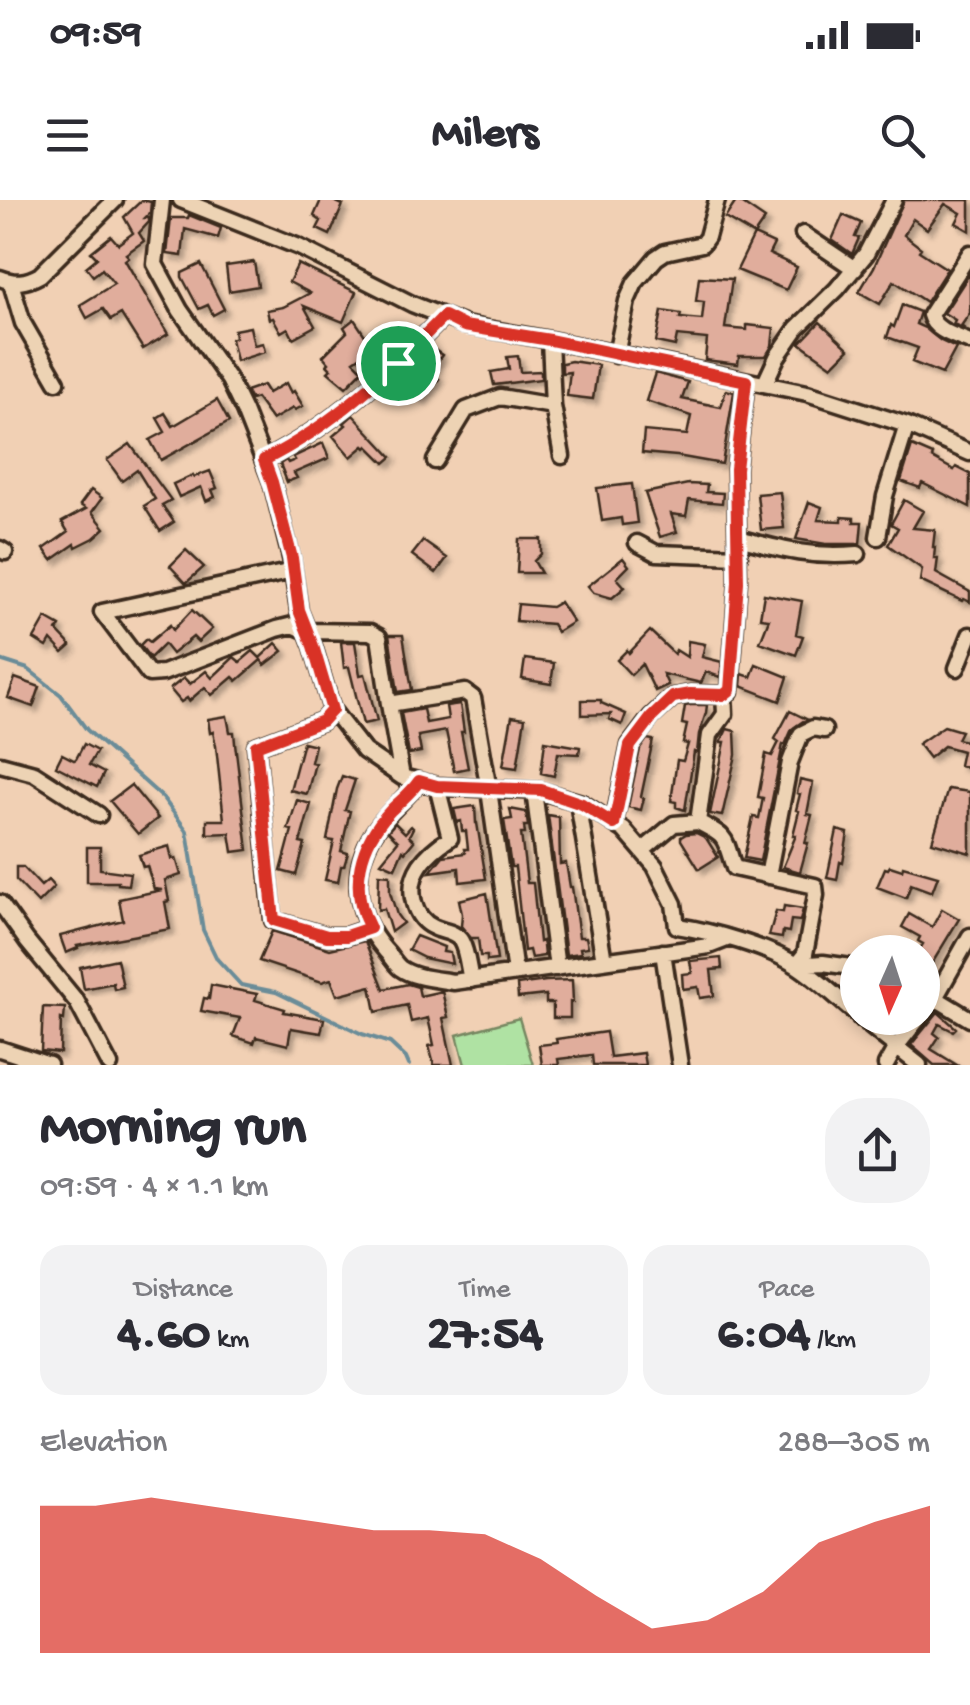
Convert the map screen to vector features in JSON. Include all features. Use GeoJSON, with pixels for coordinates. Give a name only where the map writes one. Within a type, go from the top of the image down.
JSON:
{"type":"FeatureCollection","features":[{"type":"Feature","properties":{"kind":"street"},"geometry":{"type":"LineString","coordinates":[[57,382],[23,323],[5,280],[28,281],[40,275],[115,200]]}},
{"type":"Feature","properties":{"kind":"street"},"geometry":{"type":"LineString","coordinates":[[162,200],[155,264],[180,310],[229,380],[244,412],[272,482],[299,610],[332,710],[364,751],[402,776],[437,786],[541,790],[578,802],[624,830],[655,866],[674,904],[677,926],[768,952],[796,965],[840,1001]]}},
{"type":"Feature","properties":{"kind":"street"},"geometry":{"type":"LineString","coordinates":[[181,200],[299,247],[464,326],[807,393],[907,425],[970,453]]}},
{"type":"Feature","properties":{"kind":"street"},"geometry":{"type":"LineString","coordinates":[[616,355],[627,301],[635,283],[666,252],[702,244],[717,200]]}},
{"type":"Feature","properties":{"kind":"street"},"geometry":{"type":"LineString","coordinates":[[765,383],[777,356],[797,328],[866,254],[894,200]]}},
{"type":"Feature","properties":{"kind":"street"},"geometry":{"type":"LineString","coordinates":[[804,234],[855,269]]}},
{"type":"Feature","properties":{"kind":"street"},"geometry":{"type":"LineString","coordinates":[[970,253],[930,315],[937,327],[970,342]]}},
{"type":"Feature","properties":{"kind":"street"},"geometry":{"type":"LineString","coordinates":[[264,460],[315,432],[398,363],[444,316]]}},
{"type":"Feature","properties":{"kind":"street"},"geometry":{"type":"LineString","coordinates":[[550,340],[552,406],[562,456]]}},
{"type":"Feature","properties":{"kind":"street"},"geometry":{"type":"LineString","coordinates":[[614,824],[630,746],[652,717],[673,697],[724,695],[730,690],[739,556],[736,469],[746,381]]}},
{"type":"Feature","properties":{"kind":"street"},"geometry":{"type":"LineString","coordinates":[[435,460],[466,410],[500,397],[552,406]]}},
{"type":"Feature","properties":{"kind":"street"},"geometry":{"type":"LineString","coordinates":[[878,536],[884,496],[907,425]]}},
{"type":"Feature","properties":{"kind":"street"},"geometry":{"type":"LineString","coordinates":[[738,538],[796,554],[858,554]]}},
{"type":"Feature","properties":{"kind":"street"},"geometry":{"type":"LineString","coordinates":[[637,543],[656,554],[739,556]]}},
{"type":"Feature","properties":{"kind":"street"},"geometry":{"type":"LineString","coordinates":[[293,571],[102,612],[149,674],[163,674],[277,628],[293,625],[307,631],[370,632],[378,637],[402,776]]}},
{"type":"Feature","properties":{"kind":"street"},"geometry":{"type":"LineString","coordinates":[[957,668],[970,636]]}},
{"type":"Feature","properties":{"kind":"street"},"geometry":{"type":"LineString","coordinates":[[390,704],[465,692],[473,698],[515,974]]}},
{"type":"Feature","properties":{"kind":"street"},"geometry":{"type":"LineString","coordinates":[[698,822],[710,735],[725,714],[724,695]]}},
{"type":"Feature","properties":{"kind":"street"},"geometry":{"type":"LineString","coordinates":[[332,710],[322,721],[256,746],[274,920],[327,936],[346,936],[370,928]]}},
{"type":"Feature","properties":{"kind":"street"},"geometry":{"type":"LineString","coordinates":[[768,876],[790,762],[802,734],[814,728],[824,730]]}},
{"type":"Feature","properties":{"kind":"street"},"geometry":{"type":"LineString","coordinates":[[0,764],[34,773],[99,815]]}},
{"type":"Feature","properties":{"kind":"street"},"geometry":{"type":"LineString","coordinates":[[419,781],[372,834],[360,864],[362,913],[401,968],[422,977],[453,982],[709,946],[727,939]]}},
{"type":"Feature","properties":{"kind":"street"},"geometry":{"type":"LineString","coordinates":[[437,786],[450,838],[434,848],[417,868],[413,899],[418,915],[432,926],[455,934],[462,942],[471,980]]}},
{"type":"Feature","properties":{"kind":"street"},"geometry":{"type":"LineString","coordinates":[[534,791],[557,968]]}},
{"type":"Feature","properties":{"kind":"street"},"geometry":{"type":"LineString","coordinates":[[578,802],[604,961]]}},
{"type":"Feature","properties":{"kind":"street"},"geometry":{"type":"LineString","coordinates":[[642,851],[674,824],[698,822],[720,833],[728,843],[734,868],[814,886],[816,895],[805,954],[796,965]]}},
{"type":"Feature","properties":{"kind":"street"},"geometry":{"type":"LineString","coordinates":[[0,903],[26,942],[77,1002],[110,1065]]}},
{"type":"Feature","properties":{"kind":"street"},"geometry":{"type":"LineString","coordinates":[[940,978],[970,936]]}},
{"type":"Feature","properties":{"kind":"street"},"geometry":{"type":"LineString","coordinates":[[663,952],[680,1065]]}},
{"type":"Feature","properties":{"kind":"street"},"geometry":{"type":"LineString","coordinates":[[796,965],[840,965]]}},
{"type":"Feature","properties":{"kind":"street"},"geometry":{"type":"LineString","coordinates":[[940,1001],[970,1019]]}},
{"type":"Feature","properties":{"kind":"street"},"geometry":{"type":"LineString","coordinates":[[882,1035],[919,1065]]}},
{"type":"Feature","properties":{"kind":"street"},"geometry":{"type":"LineString","coordinates":[[886,1065],[906,1035]]}},
{"type":"Feature","properties":{"kind":"street"},"geometry":{"type":"LineString","coordinates":[[0,1049],[48,1065]]}},
{"type":"Feature","properties":{"kind":"green space"},"geometry":{"type":"Polygon","coordinates":[[[519,1018],[533,1065],[465,1065],[457,1035],[519,1018]]]}},
{"type":"Feature","properties":{"kind":"building"},"geometry":{"type":"Polygon","coordinates":[[[142,200],[151,202],[145,218],[149,222],[139,233],[144,241],[126,254],[129,257],[125,260],[168,334],[143,349],[121,314],[111,320],[103,309],[87,318],[80,305],[114,284],[102,269],[93,276],[86,267],[97,258],[91,252],[111,236],[118,244],[133,233],[124,217],[142,200]]]}},
{"type":"Feature","properties":{"kind":"building"},"geometry":{"type":"Polygon","coordinates":[[[321,200],[343,205],[330,235],[317,229],[321,221],[314,216],[321,200]]]}},
{"type":"Feature","properties":{"kind":"building"},"geometry":{"type":"Polygon","coordinates":[[[737,200],[765,219],[754,235],[725,218],[737,200]]]}},
{"type":"Feature","properties":{"kind":"building"},"geometry":{"type":"Polygon","coordinates":[[[904,200],[970,200],[970,231],[956,223],[961,213],[945,204],[927,229],[913,219],[904,235],[921,248],[919,251],[947,269],[926,302],[894,281],[880,304],[859,292],[904,200]]]}},
{"type":"Feature","properties":{"kind":"building"},"geometry":{"type":"Polygon","coordinates":[[[189,215],[221,228],[218,238],[185,229],[182,256],[167,254],[171,218],[189,215]]]}},
{"type":"Feature","properties":{"kind":"building"},"geometry":{"type":"Polygon","coordinates":[[[843,215],[861,223],[852,254],[832,240],[843,215]]]}},
{"type":"Feature","properties":{"kind":"building"},"geometry":{"type":"Polygon","coordinates":[[[754,235],[774,244],[769,254],[797,267],[786,290],[737,270],[754,235]]]}},
{"type":"Feature","properties":{"kind":"building"},"geometry":{"type":"Polygon","coordinates":[[[254,262],[258,286],[229,291],[226,266],[254,262]]]}},
{"type":"Feature","properties":{"kind":"building"},"geometry":{"type":"Polygon","coordinates":[[[201,264],[224,309],[213,315],[208,305],[199,309],[182,277],[182,273],[201,264]]]}},
{"type":"Feature","properties":{"kind":"building"},"geometry":{"type":"Polygon","coordinates":[[[298,264],[356,292],[343,322],[304,306],[315,326],[293,338],[288,328],[281,332],[273,318],[269,319],[267,310],[283,307],[310,293],[289,282],[298,264]]]}},
{"type":"Feature","properties":{"kind":"building"},"geometry":{"type":"Polygon","coordinates":[[[970,273],[970,313],[961,326],[965,329],[953,324],[955,320],[944,313],[970,273]]]}},
{"type":"Feature","properties":{"kind":"building"},"geometry":{"type":"Polygon","coordinates":[[[699,277],[732,279],[725,328],[774,328],[772,346],[766,356],[739,356],[738,364],[705,360],[707,339],[677,336],[675,346],[656,342],[662,311],[702,320],[704,302],[696,301],[699,277]]]}},
{"type":"Feature","properties":{"kind":"building"},"geometry":{"type":"Polygon","coordinates":[[[902,305],[920,312],[916,324],[956,348],[942,374],[912,362],[918,348],[887,337],[902,305]]]}},
{"type":"Feature","properties":{"kind":"building"},"geometry":{"type":"Polygon","coordinates":[[[354,319],[370,343],[366,345],[370,350],[354,361],[363,370],[346,387],[328,372],[331,369],[323,356],[354,319]]]}},
{"type":"Feature","properties":{"kind":"building"},"geometry":{"type":"Polygon","coordinates":[[[820,322],[849,349],[832,366],[800,343],[820,322]]]}},
{"type":"Feature","properties":{"kind":"building"},"geometry":{"type":"Polygon","coordinates":[[[250,327],[254,345],[263,343],[265,352],[236,361],[231,339],[235,337],[234,330],[250,327]]]}},
{"type":"Feature","properties":{"kind":"building"},"geometry":{"type":"Polygon","coordinates":[[[429,346],[442,355],[430,372],[439,379],[422,400],[400,381],[429,346]]]}},
{"type":"Feature","properties":{"kind":"building"},"geometry":{"type":"Polygon","coordinates":[[[518,356],[520,372],[541,371],[541,379],[494,385],[491,372],[509,369],[507,357],[518,356]]]}},
{"type":"Feature","properties":{"kind":"building"},"geometry":{"type":"Polygon","coordinates":[[[562,363],[598,365],[593,399],[567,396],[570,372],[562,373],[562,363]]]}},
{"type":"Feature","properties":{"kind":"building"},"geometry":{"type":"Polygon","coordinates":[[[655,373],[688,382],[682,399],[721,407],[726,390],[734,392],[722,464],[642,453],[644,431],[687,435],[691,416],[646,401],[655,373]]]}},
{"type":"Feature","properties":{"kind":"building"},"geometry":{"type":"Polygon","coordinates":[[[286,383],[303,406],[272,420],[246,391],[263,385],[268,393],[286,383]]]}},
{"type":"Feature","properties":{"kind":"building"},"geometry":{"type":"Polygon","coordinates":[[[217,400],[229,422],[161,460],[150,440],[165,432],[157,418],[165,413],[173,426],[217,400]]]}},
{"type":"Feature","properties":{"kind":"building"},"geometry":{"type":"Polygon","coordinates":[[[353,415],[392,457],[385,463],[368,446],[351,457],[333,436],[353,415]]]}},
{"type":"Feature","properties":{"kind":"building"},"geometry":{"type":"Polygon","coordinates":[[[323,443],[329,458],[294,473],[297,478],[287,482],[280,464],[323,443]]]}},
{"type":"Feature","properties":{"kind":"building"},"geometry":{"type":"Polygon","coordinates":[[[130,444],[171,500],[162,505],[174,522],[160,531],[144,506],[155,499],[137,470],[122,481],[107,460],[130,444]]]}},
{"type":"Feature","properties":{"kind":"building"},"geometry":{"type":"Polygon","coordinates":[[[912,446],[954,470],[956,467],[970,474],[970,507],[922,483],[920,488],[901,481],[912,446]]]}},
{"type":"Feature","properties":{"kind":"building"},"geometry":{"type":"Polygon","coordinates":[[[210,471],[217,488],[212,490],[215,497],[206,501],[201,487],[179,497],[173,484],[210,471]]]}},
{"type":"Feature","properties":{"kind":"building"},"geometry":{"type":"Polygon","coordinates":[[[632,484],[637,523],[622,525],[621,518],[602,521],[597,488],[632,484]]]}},
{"type":"Feature","properties":{"kind":"building"},"geometry":{"type":"Polygon","coordinates":[[[688,484],[707,485],[706,492],[723,493],[722,503],[689,500],[686,516],[671,514],[677,532],[660,537],[645,493],[688,484]]]}},
{"type":"Feature","properties":{"kind":"building"},"geometry":{"type":"Polygon","coordinates":[[[91,490],[102,498],[92,512],[105,528],[52,560],[44,549],[68,532],[62,522],[86,509],[80,505],[91,490]]]}},
{"type":"Feature","properties":{"kind":"building"},"geometry":{"type":"Polygon","coordinates":[[[780,492],[784,528],[761,530],[757,494],[780,492]]]}},
{"type":"Feature","properties":{"kind":"building"},"geometry":{"type":"Polygon","coordinates":[[[904,500],[923,511],[913,528],[935,530],[936,573],[970,592],[970,602],[920,581],[922,569],[888,545],[898,528],[891,524],[904,500]]]}},
{"type":"Feature","properties":{"kind":"building"},"geometry":{"type":"Polygon","coordinates":[[[809,502],[822,507],[818,520],[842,521],[842,517],[862,522],[860,544],[796,539],[809,502]]]}},
{"type":"Feature","properties":{"kind":"building"},"geometry":{"type":"Polygon","coordinates":[[[519,539],[541,539],[541,554],[534,561],[541,573],[517,573],[519,539]]]}},
{"type":"Feature","properties":{"kind":"building"},"geometry":{"type":"Polygon","coordinates":[[[423,541],[447,558],[436,573],[412,555],[423,541]]]}},
{"type":"Feature","properties":{"kind":"building"},"geometry":{"type":"Polygon","coordinates":[[[186,550],[204,567],[186,583],[170,566],[186,550]]]}},
{"type":"Feature","properties":{"kind":"building"},"geometry":{"type":"Polygon","coordinates":[[[623,558],[629,566],[617,578],[625,587],[612,598],[594,593],[588,586],[623,558]]]}},
{"type":"Feature","properties":{"kind":"building"},"geometry":{"type":"Polygon","coordinates":[[[764,594],[802,601],[796,634],[803,636],[796,655],[760,642],[769,619],[760,618],[764,594]]]}},
{"type":"Feature","properties":{"kind":"building"},"geometry":{"type":"Polygon","coordinates":[[[560,602],[573,622],[557,632],[552,624],[516,621],[518,604],[551,607],[560,602]]]}},
{"type":"Feature","properties":{"kind":"building"},"geometry":{"type":"Polygon","coordinates":[[[192,610],[212,629],[198,642],[193,637],[172,654],[164,644],[150,658],[140,645],[146,639],[150,642],[170,625],[173,630],[192,610]]]}},
{"type":"Feature","properties":{"kind":"building"},"geometry":{"type":"Polygon","coordinates":[[[46,618],[60,626],[57,631],[71,646],[63,653],[51,640],[47,647],[34,639],[46,618]]]}},
{"type":"Feature","properties":{"kind":"building"},"geometry":{"type":"Polygon","coordinates":[[[650,631],[674,654],[676,650],[687,657],[688,641],[705,644],[702,657],[722,662],[720,677],[706,672],[701,683],[663,674],[668,685],[655,691],[642,664],[631,675],[617,660],[650,631]]]}},
{"type":"Feature","properties":{"kind":"building"},"geometry":{"type":"Polygon","coordinates":[[[389,635],[403,635],[412,690],[398,692],[389,635]]]}},
{"type":"Feature","properties":{"kind":"building"},"geometry":{"type":"Polygon","coordinates":[[[341,642],[355,642],[360,675],[365,674],[377,721],[363,724],[349,667],[344,668],[341,642]]]}},
{"type":"Feature","properties":{"kind":"building"},"geometry":{"type":"Polygon","coordinates":[[[276,643],[283,651],[265,665],[261,660],[237,681],[233,677],[212,695],[205,687],[189,701],[187,698],[181,702],[170,689],[184,678],[190,684],[206,671],[212,678],[234,657],[240,662],[253,651],[260,658],[276,643]]]}},
{"type":"Feature","properties":{"kind":"building"},"geometry":{"type":"Polygon","coordinates":[[[525,659],[554,663],[551,684],[522,679],[525,659]]]}},
{"type":"Feature","properties":{"kind":"building"},"geometry":{"type":"Polygon","coordinates":[[[756,664],[788,677],[780,701],[741,686],[742,674],[751,677],[756,664]]]}},
{"type":"Feature","properties":{"kind":"building"},"geometry":{"type":"Polygon","coordinates":[[[15,678],[40,687],[33,707],[8,698],[15,678]]]}},
{"type":"Feature","properties":{"kind":"building"},"geometry":{"type":"Polygon","coordinates":[[[582,700],[601,700],[626,714],[622,725],[609,719],[611,714],[582,715],[582,700]]]}},
{"type":"Feature","properties":{"kind":"building"},"geometry":{"type":"Polygon","coordinates":[[[460,704],[468,768],[454,771],[446,731],[418,736],[421,752],[409,754],[401,713],[423,709],[426,723],[448,719],[446,706],[460,704]]]}},
{"type":"Feature","properties":{"kind":"building"},"geometry":{"type":"Polygon","coordinates":[[[707,705],[697,753],[694,752],[685,810],[671,801],[677,760],[683,761],[688,744],[683,743],[687,725],[682,724],[685,706],[707,705]]]}},
{"type":"Feature","properties":{"kind":"building"},"geometry":{"type":"Polygon","coordinates":[[[790,711],[806,719],[792,729],[783,744],[760,861],[744,858],[753,817],[759,818],[763,798],[758,797],[766,754],[772,756],[779,742],[775,739],[790,711]]]}},
{"type":"Feature","properties":{"kind":"building"},"geometry":{"type":"Polygon","coordinates":[[[227,716],[230,732],[234,732],[248,850],[233,852],[230,833],[207,834],[207,820],[224,820],[216,746],[208,719],[227,716]]]}},
{"type":"Feature","properties":{"kind":"building"},"geometry":{"type":"Polygon","coordinates":[[[512,716],[525,718],[517,768],[503,766],[512,716]]]}},
{"type":"Feature","properties":{"kind":"building"},"geometry":{"type":"Polygon","coordinates":[[[944,726],[961,731],[957,739],[965,741],[970,735],[970,768],[959,765],[962,751],[944,746],[929,758],[918,744],[944,726]]]}},
{"type":"Feature","properties":{"kind":"building"},"geometry":{"type":"Polygon","coordinates":[[[727,729],[735,731],[736,755],[722,816],[710,814],[725,742],[721,742],[727,729]]]}},
{"type":"Feature","properties":{"kind":"building"},"geometry":{"type":"Polygon","coordinates":[[[647,739],[653,740],[641,810],[628,807],[640,749],[647,739]]]}},
{"type":"Feature","properties":{"kind":"building"},"geometry":{"type":"Polygon","coordinates":[[[545,741],[580,747],[579,754],[558,753],[554,776],[541,773],[545,741]]]}},
{"type":"Feature","properties":{"kind":"building"},"geometry":{"type":"Polygon","coordinates":[[[303,742],[315,745],[307,794],[290,790],[303,742]]]}},
{"type":"Feature","properties":{"kind":"building"},"geometry":{"type":"Polygon","coordinates":[[[84,744],[97,751],[89,765],[104,773],[97,787],[56,766],[62,754],[76,759],[84,744]]]}},
{"type":"Feature","properties":{"kind":"building"},"geometry":{"type":"Polygon","coordinates":[[[342,776],[355,780],[345,810],[350,811],[341,851],[348,853],[338,882],[325,880],[334,841],[327,840],[342,776]]]}},
{"type":"Feature","properties":{"kind":"building"},"geometry":{"type":"Polygon","coordinates":[[[800,780],[813,783],[807,814],[812,815],[808,843],[800,872],[783,867],[796,835],[800,780]]]}},
{"type":"Feature","properties":{"kind":"building"},"geometry":{"type":"Polygon","coordinates":[[[131,785],[158,818],[138,834],[110,801],[131,785]]]}},
{"type":"Feature","properties":{"kind":"building"},"geometry":{"type":"Polygon","coordinates":[[[948,789],[970,792],[970,853],[932,842],[948,789]]]}},
{"type":"Feature","properties":{"kind":"building"},"geometry":{"type":"Polygon","coordinates":[[[297,800],[311,804],[296,875],[281,871],[297,800]]]}},
{"type":"Feature","properties":{"kind":"building"},"geometry":{"type":"Polygon","coordinates":[[[475,806],[486,879],[460,882],[459,868],[430,872],[443,856],[465,853],[464,849],[468,849],[466,831],[462,831],[461,821],[457,822],[454,809],[475,806]]]}},
{"type":"Feature","properties":{"kind":"building"},"geometry":{"type":"Polygon","coordinates":[[[510,809],[526,812],[528,826],[524,826],[525,834],[521,834],[527,883],[533,883],[544,956],[531,958],[529,950],[524,951],[515,867],[511,867],[504,820],[512,819],[510,809]]]}},
{"type":"Feature","properties":{"kind":"building"},"geometry":{"type":"Polygon","coordinates":[[[548,815],[559,817],[560,864],[566,863],[579,937],[586,937],[588,947],[580,948],[581,953],[566,955],[548,815]]]}},
{"type":"Feature","properties":{"kind":"building"},"geometry":{"type":"Polygon","coordinates":[[[395,823],[405,833],[411,826],[409,836],[414,841],[403,850],[395,868],[381,862],[398,841],[388,831],[395,823]]]}},
{"type":"Feature","properties":{"kind":"building"},"geometry":{"type":"Polygon","coordinates":[[[837,830],[848,833],[837,880],[827,878],[837,830]]]}},
{"type":"Feature","properties":{"kind":"building"},"geometry":{"type":"Polygon","coordinates":[[[686,834],[706,838],[718,857],[699,869],[681,840],[686,834]]]}},
{"type":"Feature","properties":{"kind":"building"},"geometry":{"type":"Polygon","coordinates":[[[169,846],[181,875],[165,880],[170,929],[77,946],[66,953],[60,936],[123,920],[119,899],[162,890],[154,889],[139,855],[169,846]]]}},
{"type":"Feature","properties":{"kind":"building"},"geometry":{"type":"Polygon","coordinates":[[[87,847],[100,847],[100,869],[130,873],[128,885],[87,882],[87,847]]]}},
{"type":"Feature","properties":{"kind":"building"},"geometry":{"type":"Polygon","coordinates":[[[16,867],[23,867],[41,886],[48,880],[54,887],[38,903],[16,880],[16,867]]]}},
{"type":"Feature","properties":{"kind":"building"},"geometry":{"type":"Polygon","coordinates":[[[885,868],[938,876],[932,892],[911,884],[906,898],[877,887],[885,868]]]}},
{"type":"Feature","properties":{"kind":"building"},"geometry":{"type":"Polygon","coordinates":[[[379,874],[390,875],[390,892],[403,923],[391,932],[384,909],[378,910],[379,874]]]}},
{"type":"Feature","properties":{"kind":"building"},"geometry":{"type":"Polygon","coordinates":[[[487,893],[497,960],[487,961],[487,956],[480,956],[478,938],[471,938],[461,926],[459,900],[487,893]]]}},
{"type":"Feature","properties":{"kind":"building"},"geometry":{"type":"Polygon","coordinates":[[[784,906],[803,909],[800,921],[791,920],[789,932],[783,931],[782,938],[769,936],[776,911],[783,912],[784,906]]]}},
{"type":"Feature","properties":{"kind":"building"},"geometry":{"type":"Polygon","coordinates":[[[942,909],[959,919],[940,950],[940,935],[916,935],[902,927],[909,914],[932,927],[942,909]]]}},
{"type":"Feature","properties":{"kind":"building"},"geometry":{"type":"Polygon","coordinates":[[[272,931],[330,949],[365,941],[384,989],[408,984],[418,987],[420,996],[442,991],[453,1065],[434,1065],[428,1018],[411,1022],[407,1005],[376,1012],[371,986],[337,995],[331,979],[322,982],[259,961],[272,931]]]}},
{"type":"Feature","properties":{"kind":"building"},"geometry":{"type":"Polygon","coordinates":[[[416,936],[444,947],[443,952],[450,953],[452,964],[408,950],[416,936]]]}},
{"type":"Feature","properties":{"kind":"building"},"geometry":{"type":"Polygon","coordinates":[[[721,958],[722,969],[711,970],[714,996],[700,998],[698,987],[683,989],[682,974],[692,973],[690,961],[721,958]]]}},
{"type":"Feature","properties":{"kind":"building"},"geometry":{"type":"Polygon","coordinates":[[[117,959],[123,987],[114,989],[113,983],[84,989],[80,967],[117,959]]]}},
{"type":"Feature","properties":{"kind":"building"},"geometry":{"type":"Polygon","coordinates":[[[572,980],[570,1018],[553,1018],[553,1003],[546,1003],[546,995],[518,998],[517,985],[572,980]]]}},
{"type":"Feature","properties":{"kind":"building"},"geometry":{"type":"Polygon","coordinates":[[[211,985],[257,994],[255,1000],[285,1009],[284,1012],[324,1019],[321,1033],[291,1028],[288,1045],[256,1037],[254,1043],[233,1036],[240,1018],[201,1011],[204,998],[209,999],[211,985]]]}},
{"type":"Feature","properties":{"kind":"building"},"geometry":{"type":"Polygon","coordinates":[[[43,1007],[65,1008],[60,1053],[41,1051],[43,1007]]]}},
{"type":"Feature","properties":{"kind":"building"},"geometry":{"type":"Polygon","coordinates":[[[940,1014],[956,1028],[953,1031],[940,1024],[940,1014]]]}},
{"type":"Feature","properties":{"kind":"building"},"geometry":{"type":"Polygon","coordinates":[[[606,1032],[610,1057],[643,1053],[645,1065],[593,1065],[592,1055],[558,1059],[559,1065],[542,1065],[539,1045],[606,1032]]]}},
{"type":"Feature","properties":{"kind":"building"},"geometry":{"type":"Polygon","coordinates":[[[919,1035],[936,1035],[939,1037],[931,1049],[957,1065],[934,1065],[911,1045],[919,1035]]]}},
{"type":"Feature","properties":{"kind":"waterway"},"geometry":{"type":"LineString","coordinates":[[0,660],[28,669],[61,695],[87,730],[163,798],[187,831],[203,930],[217,959],[241,985],[276,992],[362,1034],[390,1043],[409,1065]]}},
{"type":"Feature","properties":{"kind":"route"},"geometry":{"type":"LineString","coordinates":[[444,316],[464,326],[746,381],[736,469],[738,582],[730,690],[724,695],[673,697],[652,717],[630,746],[614,824],[582,804],[541,790],[437,786],[419,781],[372,834],[360,864],[358,888],[362,913],[370,928],[346,936],[327,936],[274,920],[256,746],[322,721],[332,710],[299,610],[292,558],[264,460],[315,432],[398,363],[444,316]]}}]}
